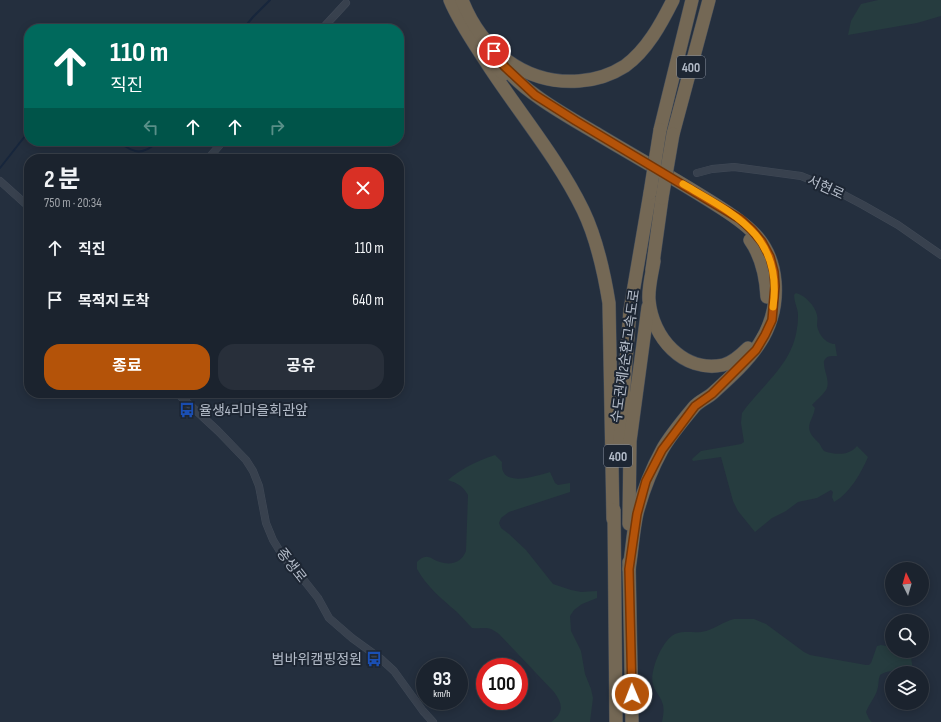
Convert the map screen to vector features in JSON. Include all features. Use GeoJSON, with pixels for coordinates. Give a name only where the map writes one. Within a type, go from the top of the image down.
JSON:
{"type":"FeatureCollection","features":[{"type":"Feature","properties":{"kind":"highway"},"geometry":{"type":"LineString","coordinates":[[450,0],[463,27],[567,182],[583,211],[594,238],[604,274],[609,303],[611,329],[610,406],[613,519]]}},
{"type":"Feature","properties":{"kind":"highway"},"geometry":{"type":"LineString","coordinates":[[462,0],[481,34],[504,66],[535,95],[740,219],[762,242],[770,257],[774,272],[775,286],[772,320],[759,345],[746,361],[717,389],[695,406],[662,450],[646,481],[637,514],[629,569]]}},
{"type":"Feature","properties":{"kind":"highway"},"geometry":{"type":"LineString","coordinates":[[494,51],[520,69],[539,78],[569,82],[598,78],[611,74],[638,54],[650,40],[673,0]]}},
{"type":"Feature","properties":{"kind":"highway","name":"수도권제2순환고속도로"},"geometry":{"type":"LineString","coordinates":[[632,722],[629,569],[630,441],[654,261],[660,130],[692,0]]}},
{"type":"Feature","properties":{"kind":"highway","name":"수도권제2순환고속도로"},"geometry":{"type":"LineString","coordinates":[[616,722],[613,519],[630,310],[656,195],[709,0]]}},
{"type":"Feature","properties":{"kind":"highway"},"geometry":{"type":"LineString","coordinates":[[480,52],[537,105],[634,164],[726,215],[740,227],[752,241],[758,254],[766,283],[767,299],[761,328],[748,348],[737,358],[724,365],[710,366],[696,364],[670,349],[656,328],[649,300],[654,261]]}},
{"type":"Feature","properties":{"kind":"street"},"geometry":{"type":"LineString","coordinates":[[327,24],[346,3]]}},
{"type":"Feature","properties":{"kind":"street"},"geometry":{"type":"LineString","coordinates":[[212,154],[219,146]]}},
{"type":"Feature","properties":{"kind":"street","name":"서현로"},"geometry":{"type":"LineString","coordinates":[[697,173],[712,169],[734,167],[801,176],[831,188],[863,205],[898,225],[941,255]]}},
{"type":"Feature","properties":{"kind":"street"},"geometry":{"type":"LineString","coordinates":[[0,181],[24,203]]}},
{"type":"Feature","properties":{"kind":"street","name":"종생로"},"geometry":{"type":"LineString","coordinates":[[183,398],[202,415],[246,460],[259,486],[266,523],[272,540],[284,558],[318,598],[329,618],[352,638],[394,670],[423,711],[433,722]]}},
{"type":"Feature","properties":{"kind":"green space"},"geometry":{"type":"Polygon","coordinates":[[[878,0],[941,0],[941,16],[917,23],[848,35],[851,21],[861,4],[878,0]]]}},
{"type":"Feature","properties":{"kind":"green space"},"geometry":{"type":"Polygon","coordinates":[[[796,293],[806,298],[814,308],[817,315],[819,332],[823,338],[832,344],[835,344],[837,356],[828,357],[824,361],[828,383],[826,390],[812,405],[815,408],[809,427],[810,433],[824,451],[842,454],[850,452],[857,446],[868,457],[862,470],[850,488],[834,502],[832,497],[833,492],[831,490],[817,498],[798,502],[786,511],[772,518],[755,532],[738,511],[733,501],[721,457],[693,461],[692,459],[701,451],[741,444],[744,442],[741,423],[742,413],[783,364],[794,341],[798,319],[794,297],[796,293]]]}},
{"type":"Feature","properties":{"kind":"green space"},"geometry":{"type":"Polygon","coordinates":[[[495,455],[502,462],[503,470],[506,476],[512,478],[528,478],[550,472],[555,483],[558,485],[570,483],[570,492],[509,512],[501,518],[499,523],[501,528],[526,550],[553,584],[581,592],[597,591],[597,598],[582,604],[574,610],[570,616],[571,631],[581,651],[585,674],[593,698],[590,722],[551,722],[560,712],[561,708],[559,700],[554,692],[528,665],[528,658],[522,658],[495,631],[489,628],[472,628],[430,587],[417,569],[417,562],[424,557],[429,557],[441,563],[454,563],[461,559],[464,555],[466,551],[468,495],[460,485],[448,480],[470,465],[495,455]]]}},
{"type":"Feature","properties":{"kind":"green space"},"geometry":{"type":"Polygon","coordinates":[[[734,619],[754,619],[766,624],[810,655],[866,665],[871,663],[877,646],[885,646],[885,658],[911,658],[912,666],[885,666],[885,673],[880,675],[877,691],[866,712],[872,722],[662,722],[664,712],[663,706],[661,699],[653,686],[652,679],[661,649],[670,637],[675,634],[683,632],[706,631],[734,619]]]}},
{"type":"Feature","properties":{"kind":"waterway"},"geometry":{"type":"LineString","coordinates":[[247,24],[270,0]]}},
{"type":"Feature","properties":{"kind":"waterway"},"geometry":{"type":"LineString","coordinates":[[0,168],[24,137]]}},
{"type":"Feature","properties":{"kind":"waterway"},"geometry":{"type":"LineString","coordinates":[[124,146],[138,152],[153,146]]}},
{"type":"Feature","properties":{"kind":"slow traffic"},"geometry":{"type":"LineString","coordinates":[[683,184],[740,219],[762,242],[770,257],[774,272],[775,286],[773,307]]}},
{"type":"Feature","properties":{"kind":"place","name":"율생4리마을회관앞"},"geometry":{"type":"Point","coordinates":[187,410]}},
{"type":"Feature","properties":{"kind":"place","name":"범바위캠핑정원"},"geometry":{"type":"Point","coordinates":[374,659]}},
{"type":"Feature","properties":{"kind":"route"},"geometry":{"type":"LineString","coordinates":[[494,51],[512,75],[535,95],[635,157],[740,219],[762,242],[770,257],[774,272],[775,286],[772,320],[756,350],[712,394],[695,406],[662,450],[646,481],[637,514],[629,569],[632,694]]}}]}
